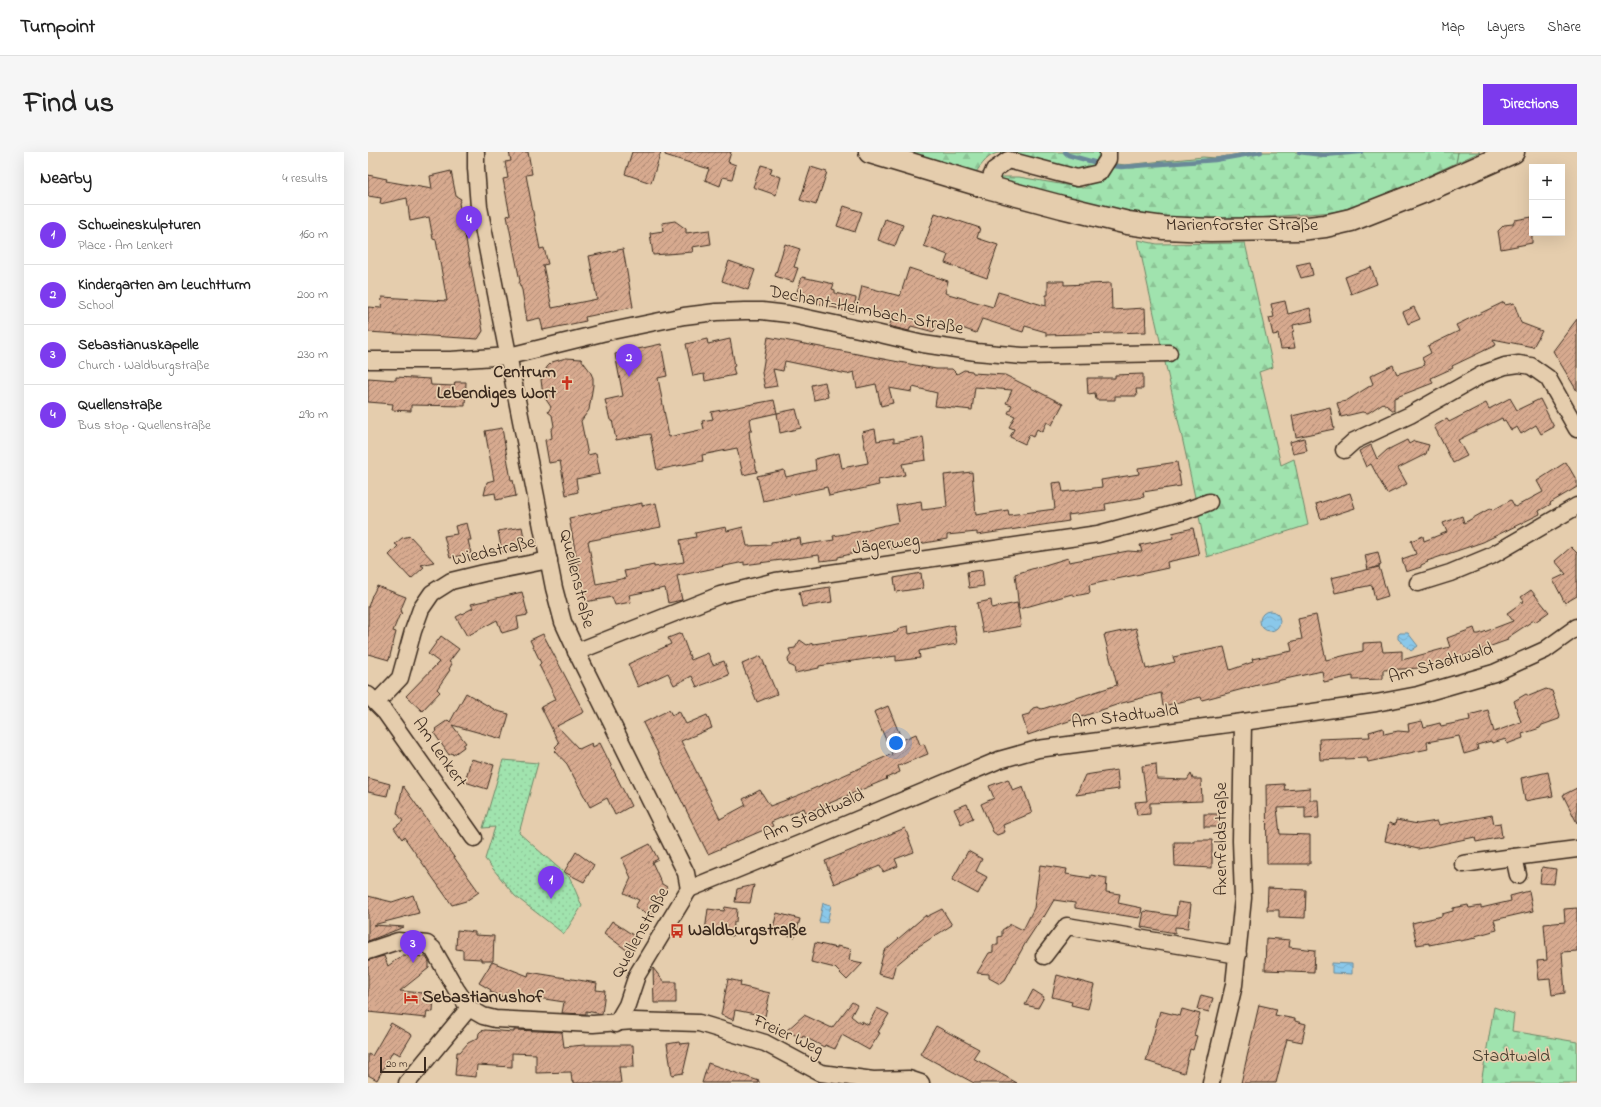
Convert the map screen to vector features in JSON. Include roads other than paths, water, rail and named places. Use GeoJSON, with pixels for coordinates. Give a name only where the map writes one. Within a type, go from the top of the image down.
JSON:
{"type":"FeatureCollection","features":[{"type":"Feature","properties":{"kind":"main road","name":"Marienforster Straße"},"geometry":{"type":"LineString","coordinates":[[870,152],[987,187],[1128,223],[1164,228],[1210,230],[1300,229],[1325,226],[1351,220],[1425,191],[1513,152]]}},
{"type":"Feature","properties":{"kind":"street","name":"Quellenstraße"},"geometry":{"type":"LineString","coordinates":[[476,152],[479,207],[549,560],[563,622],[576,652],[686,873],[688,889],[637,975],[627,1005],[616,1024]]}},
{"type":"Feature","properties":{"kind":"street"},"geometry":{"type":"LineString","coordinates":[[987,187],[994,170],[1008,160],[1077,178],[1099,173],[1108,155]]}},
{"type":"Feature","properties":{"kind":"street","name":"Dechant-Heimbach-Straße"},"geometry":{"type":"LineString","coordinates":[[368,360],[451,360],[508,356],[602,333],[684,316],[716,312],[745,311],[788,314],[923,344],[976,352],[1024,356],[1169,353]]}},
{"type":"Feature","properties":{"kind":"street"},"geometry":{"type":"LineString","coordinates":[[1344,450],[1354,441],[1410,415],[1483,374],[1505,366],[1519,364],[1531,366],[1548,378],[1577,429]]}},
{"type":"Feature","properties":{"kind":"street","name":"Jägerweg"},"geometry":{"type":"LineString","coordinates":[[576,652],[720,595],[776,581],[1098,534],[1185,511],[1209,502]]}},
{"type":"Feature","properties":{"kind":"street"},"geometry":{"type":"LineString","coordinates":[[1418,583],[1450,573],[1491,556],[1577,506]]}},
{"type":"Feature","properties":{"kind":"street","name":"Wiedstraße"},"geometry":{"type":"LineString","coordinates":[[373,698],[400,678],[413,631],[421,609],[432,593],[451,581],[484,572],[549,560]]}},
{"type":"Feature","properties":{"kind":"street","name":"Am Stadtwald"},"geometry":{"type":"LineString","coordinates":[[688,889],[809,840],[934,786],[1007,758],[1038,748],[1243,722],[1418,695],[1494,673],[1545,650],[1577,627]]}},
{"type":"Feature","properties":{"kind":"street","name":"Am Lenkert"},"geometry":{"type":"LineString","coordinates":[[373,698],[386,712],[474,838]]}},
{"type":"Feature","properties":{"kind":"street","name":"Axenfeldstraße"},"geometry":{"type":"LineString","coordinates":[[1211,1083],[1234,985],[1238,955],[1243,898],[1241,841],[1243,722]]}},
{"type":"Feature","properties":{"kind":"street"},"geometry":{"type":"LineString","coordinates":[[1463,864],[1514,856],[1577,849]]}},
{"type":"Feature","properties":{"kind":"street"},"geometry":{"type":"LineString","coordinates":[[1514,856],[1518,875]]}},
{"type":"Feature","properties":{"kind":"street"},"geometry":{"type":"LineString","coordinates":[[1044,956],[1067,926],[1238,955]]}},
{"type":"Feature","properties":{"kind":"street"},"geometry":{"type":"LineString","coordinates":[[368,951],[398,941],[427,944],[433,949],[456,989],[469,1008],[483,1016],[495,1019],[616,1024]]}},
{"type":"Feature","properties":{"kind":"street"},"geometry":{"type":"LineString","coordinates":[[407,1083],[469,1008]]}},
{"type":"Feature","properties":{"kind":"street","name":"Freier Weg"},"geometry":{"type":"LineString","coordinates":[[616,1024],[634,1022],[699,1023],[765,1043],[820,1078],[873,1080],[909,1079],[921,1083]]}},
{"type":"Feature","properties":{"kind":"water"},"geometry":{"type":"Polygon","coordinates":[[[1270,611],[1277,614],[1280,621],[1277,628],[1270,631],[1263,628],[1260,621],[1263,614],[1270,611]]]}},
{"type":"Feature","properties":{"kind":"water"},"geometry":{"type":"Polygon","coordinates":[[[1400,633],[1408,633],[1418,646],[1411,651],[1398,639],[1398,635],[1400,633]]]}},
{"type":"Feature","properties":{"kind":"water"},"geometry":{"type":"Polygon","coordinates":[[[823,903],[831,905],[827,923],[819,922],[823,903]]]}},
{"type":"Feature","properties":{"kind":"water"},"geometry":{"type":"Polygon","coordinates":[[[1332,963],[1352,964],[1352,974],[1332,973],[1332,963]]]}},
{"type":"Feature","properties":{"kind":"waterway"},"geometry":{"type":"LineString","coordinates":[[1065,152],[1068,155],[1101,164]]}},
{"type":"Feature","properties":{"kind":"waterway"},"geometry":{"type":"LineString","coordinates":[[1108,165],[1121,167],[1215,160],[1261,152]]}},
{"type":"Feature","properties":{"kind":"waterway"},"geometry":{"type":"LineString","coordinates":[[1299,152],[1323,155],[1361,152]]}},
{"type":"Feature","properties":{"kind":"place","name":"Quellenstraße"},"geometry":{"type":"Point","coordinates":[469,239]}},
{"type":"Feature","properties":{"kind":"place","name":"Kindergarten am Leuchtturm"},"geometry":{"type":"Point","coordinates":[629,377]}},
{"type":"Feature","properties":{"kind":"place","name":"Centrum Lebendiges Wort"},"geometry":{"type":"Point","coordinates":[567,383]}},
{"type":"Feature","properties":{"kind":"place","name":"Schweineskulpturen"},"geometry":{"type":"Point","coordinates":[551,899]}},
{"type":"Feature","properties":{"kind":"place","name":"Waldburgstraße"},"geometry":{"type":"Point","coordinates":[677,931]}},
{"type":"Feature","properties":{"kind":"place","name":"Sebastianuskapelle"},"geometry":{"type":"Point","coordinates":[413,963]}},
{"type":"Feature","properties":{"kind":"place","name":"Sebastianushof"},"geometry":{"type":"Point","coordinates":[411,998]}},
{"type":"Feature","properties":{"kind":"park label","name":"Stadtwald"},"geometry":{"type":"Point","coordinates":[1511,1057]}}]}
